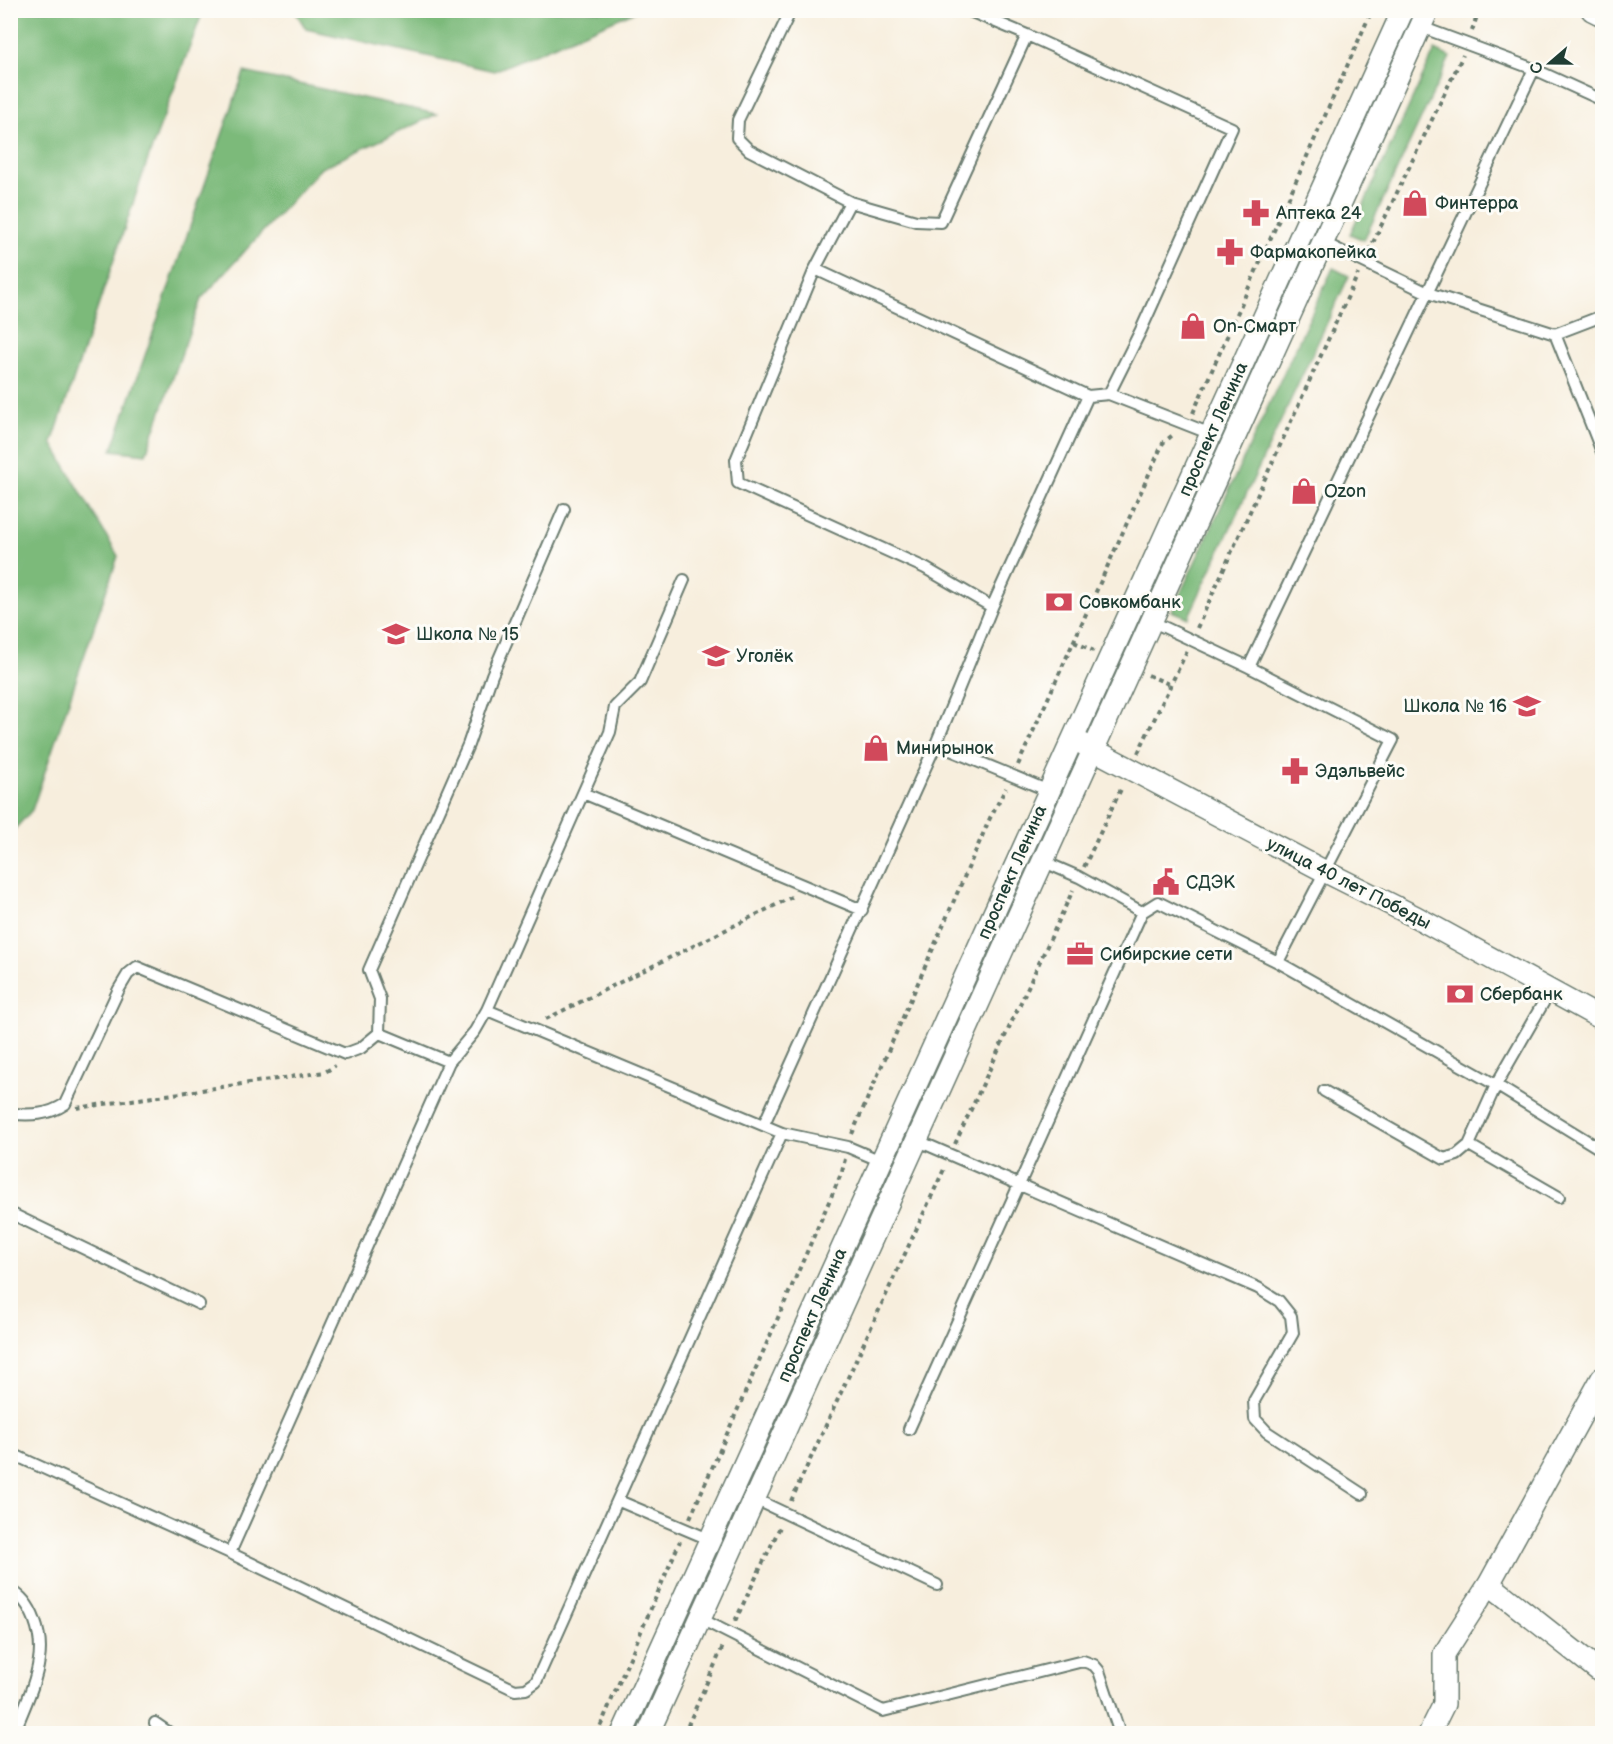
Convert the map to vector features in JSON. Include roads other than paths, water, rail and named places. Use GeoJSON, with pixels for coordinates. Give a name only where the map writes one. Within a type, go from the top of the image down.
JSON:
{"type":"FeatureCollection","features":[{"type":"Feature","properties":{"kind":"street","name":"проспект Ленина"},"geometry":{"type":"LineString","coordinates":[[622,1734],[1403,10]]}},
{"type":"Feature","properties":{"kind":"street"},"geometry":{"type":"LineString","coordinates":[[1592,10],[1602,15]]}},
{"type":"Feature","properties":{"kind":"street","name":"проспект Ленина"},"geometry":{"type":"LineString","coordinates":[[655,1731],[700,1618],[1424,19]]}},
{"type":"Feature","properties":{"kind":"street","name":"улица 40 лет Победы"},"geometry":{"type":"LineString","coordinates":[[1073,739],[1416,917],[1602,1020]]}},
{"type":"Feature","properties":{"kind":"street"},"geometry":{"type":"LineString","coordinates":[[1429,1734],[1444,1704],[1444,1654],[1489,1584],[1602,1378]]}},
{"type":"Feature","properties":{"kind":"street"},"geometry":{"type":"LineString","coordinates":[[1489,1584],[1602,1673]]}},
{"type":"Feature","properties":{"kind":"lane"},"geometry":{"type":"LineString","coordinates":[[790,10],[738,120],[737,138],[749,150],[850,202],[916,221],[941,222],[1027,35]]}},
{"type":"Feature","properties":{"kind":"lane"},"geometry":{"type":"LineString","coordinates":[[967,10],[1232,129],[1141,330],[1109,394]]}},
{"type":"Feature","properties":{"kind":"lane"},"geometry":{"type":"LineString","coordinates":[[1424,19],[1468,44],[1534,69],[1602,100]]}},
{"type":"Feature","properties":{"kind":"lane"},"geometry":{"type":"LineString","coordinates":[[1249,667],[1534,69]]}},
{"type":"Feature","properties":{"kind":"lane"},"geometry":{"type":"LineString","coordinates":[[850,202],[815,269],[736,460],[738,483],[925,568],[992,608]]}},
{"type":"Feature","properties":{"kind":"lane"},"geometry":{"type":"LineString","coordinates":[[1322,242],[1428,293],[1555,334],[1602,316]]}},
{"type":"Feature","properties":{"kind":"lane"},"geometry":{"type":"LineString","coordinates":[[815,269],[1088,396],[1109,394],[1211,434]]}},
{"type":"Feature","properties":{"kind":"lane"},"geometry":{"type":"LineString","coordinates":[[1555,334],[1601,445]]}},
{"type":"Feature","properties":{"kind":"lane"},"geometry":{"type":"LineString","coordinates":[[764,1124],[936,744],[992,608],[1088,396]]}},
{"type":"Feature","properties":{"kind":"lane"},"geometry":{"type":"LineString","coordinates":[[10,1114],[40,1115],[54,1111],[65,1104],[119,989],[128,974],[137,967],[345,1054],[361,1048],[379,1033],[380,999],[369,970],[468,745],[492,675],[564,509]]}},
{"type":"Feature","properties":{"kind":"lane"},"geometry":{"type":"LineString","coordinates":[[230,1553],[449,1062],[475,1031],[487,1010],[610,732],[615,707],[640,682],[684,580]]}},
{"type":"Feature","properties":{"kind":"lane"},"geometry":{"type":"LineString","coordinates":[[1151,621],[1249,667],[1393,740],[1278,962]]}},
{"type":"Feature","properties":{"kind":"lane"},"geometry":{"type":"LineString","coordinates":[[936,744],[1048,791]]}},
{"type":"Feature","properties":{"kind":"lane"},"geometry":{"type":"LineString","coordinates":[[583,794],[862,910]]}},
{"type":"Feature","properties":{"kind":"lane"},"geometry":{"type":"LineString","coordinates":[[1042,861],[1079,877],[1142,912]]}},
{"type":"Feature","properties":{"kind":"lane"},"geometry":{"type":"LineString","coordinates":[[909,1429],[1142,912],[1158,902],[1278,962],[1496,1085],[1602,1150]]}},
{"type":"Feature","properties":{"kind":"lane"},"geometry":{"type":"LineString","coordinates":[[1324,1091],[1444,1159],[1457,1155],[1469,1145],[1496,1085],[1550,991]]}},
{"type":"Feature","properties":{"kind":"lane"},"geometry":{"type":"LineString","coordinates":[[487,1010],[782,1132],[848,1146],[881,1161]]}},
{"type":"Feature","properties":{"kind":"lane"},"geometry":{"type":"LineString","coordinates":[[379,1033],[449,1062]]}},
{"type":"Feature","properties":{"kind":"lane"},"geometry":{"type":"LineString","coordinates":[[10,1453],[230,1553],[515,1690],[526,1689],[536,1682],[619,1501],[782,1132]]}},
{"type":"Feature","properties":{"kind":"lane"},"geometry":{"type":"LineString","coordinates":[[916,1140],[1258,1288],[1279,1301],[1291,1316],[1293,1333],[1254,1401],[1255,1419],[1267,1432],[1362,1494]]}},
{"type":"Feature","properties":{"kind":"lane"},"geometry":{"type":"LineString","coordinates":[[1469,1145],[1559,1197]]}},
{"type":"Feature","properties":{"kind":"lane"},"geometry":{"type":"LineString","coordinates":[[10,1213],[199,1305]]}},
{"type":"Feature","properties":{"kind":"lane"},"geometry":{"type":"LineString","coordinates":[[755,1499],[938,1585]]}},
{"type":"Feature","properties":{"kind":"lane"},"geometry":{"type":"LineString","coordinates":[[619,1501],[711,1540]]}},
{"type":"Feature","properties":{"kind":"lane"},"geometry":{"type":"LineString","coordinates":[[10,1590],[21,1595],[33,1612],[38,1636],[39,1659],[30,1694],[15,1726]]}},
{"type":"Feature","properties":{"kind":"lane"},"geometry":{"type":"LineString","coordinates":[[700,1618],[883,1711],[1083,1661],[1094,1665],[1100,1671],[1120,1734]]}},
{"type":"Feature","properties":{"kind":"lane"},"geometry":{"type":"LineString","coordinates":[[155,1723],[171,1734]]}},
{"type":"Feature","properties":{"kind":"place","name":"Финтерра"},"geometry":{"type":"Point","coordinates":[1415,203]}},
{"type":"Feature","properties":{"kind":"place","name":"Аптека 24"},"geometry":{"type":"Point","coordinates":[1256,213]}},
{"type":"Feature","properties":{"kind":"place","name":"Фармакопейка"},"geometry":{"type":"Point","coordinates":[1230,252]}},
{"type":"Feature","properties":{"kind":"place","name":"On-Смарт"},"geometry":{"type":"Point","coordinates":[1193,326]}},
{"type":"Feature","properties":{"kind":"place","name":"Ozon"},"geometry":{"type":"Point","coordinates":[1304,491]}},
{"type":"Feature","properties":{"kind":"place","name":"Совкомбанк"},"geometry":{"type":"Point","coordinates":[1059,602]}},
{"type":"Feature","properties":{"kind":"place","name":"Школа № 15"},"geometry":{"type":"Point","coordinates":[396,634]}},
{"type":"Feature","properties":{"kind":"place","name":"Уголёк"},"geometry":{"type":"Point","coordinates":[716,656]}},
{"type":"Feature","properties":{"kind":"place","name":"Школа № 16"},"geometry":{"type":"Point","coordinates":[1527,706]}},
{"type":"Feature","properties":{"kind":"place","name":"Минирынок"},"geometry":{"type":"Point","coordinates":[876,748]}},
{"type":"Feature","properties":{"kind":"place","name":"Эдэльвейс"},"geometry":{"type":"Point","coordinates":[1295,771]}},
{"type":"Feature","properties":{"kind":"place","name":"СДЭК"},"geometry":{"type":"Point","coordinates":[1166,882]}},
{"type":"Feature","properties":{"kind":"place","name":"Сибирские сети"},"geometry":{"type":"Point","coordinates":[1080,954]}},
{"type":"Feature","properties":{"kind":"place","name":"Сбербанк"},"geometry":{"type":"Point","coordinates":[1460,994]}}]}
